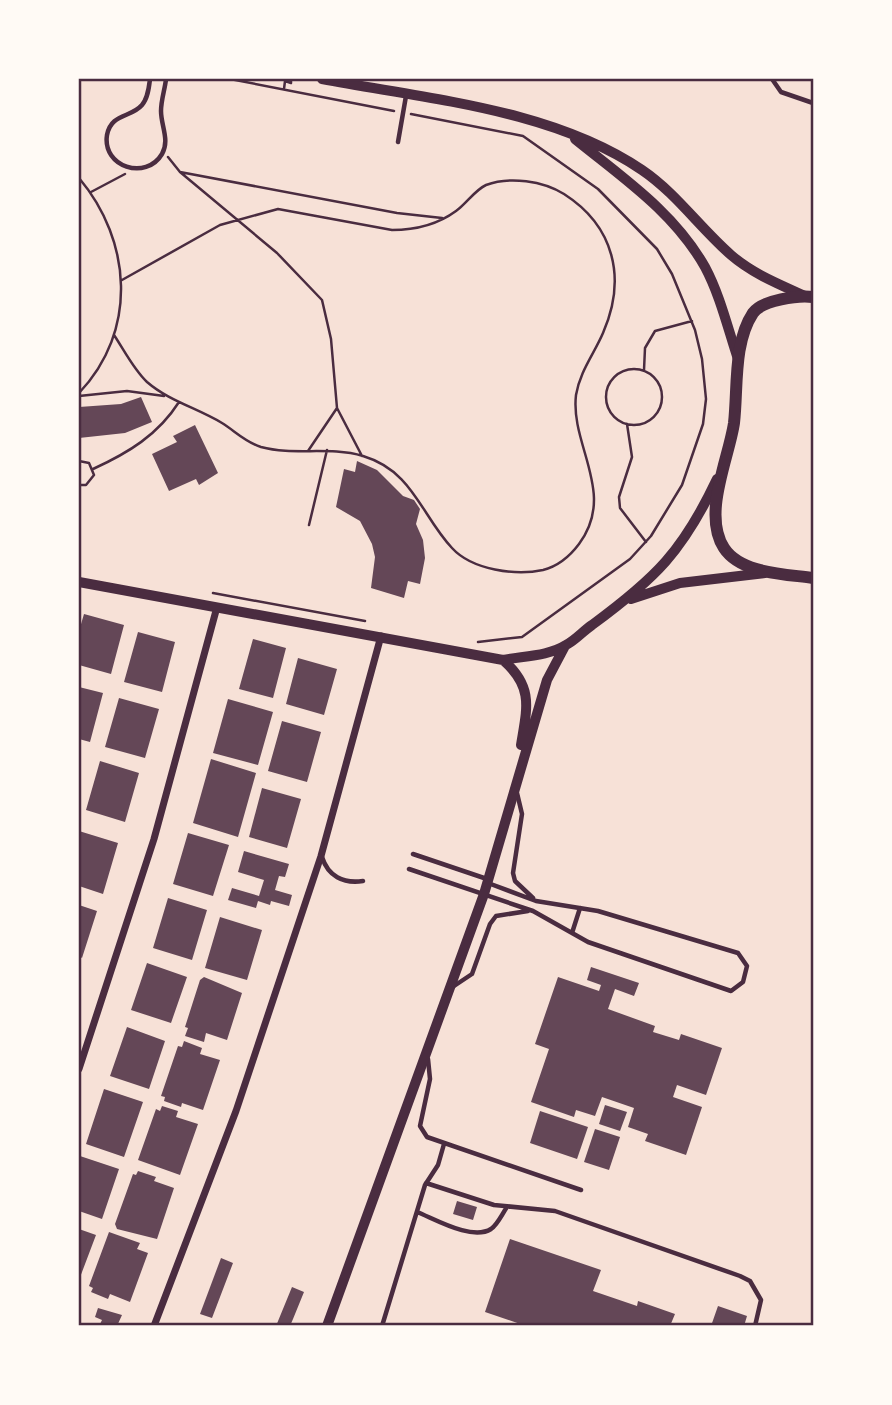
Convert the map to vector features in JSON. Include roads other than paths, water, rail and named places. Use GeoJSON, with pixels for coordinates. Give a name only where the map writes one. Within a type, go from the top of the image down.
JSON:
{"type":"FeatureCollection","features":[{"type":"Feature","properties":{"kind":"main road"},"geometry":{"type":"LineString","coordinates":[[322,79],[516,117],[565,131],[600,145],[668,190],[731,255],[758,274],[809,296]]}},
{"type":"Feature","properties":{"kind":"main road"},"geometry":{"type":"LineString","coordinates":[[565,131],[643,192],[670,219],[705,268],[739,361]]}},
{"type":"Feature","properties":{"kind":"main road"},"geometry":{"type":"LineString","coordinates":[[809,296],[766,304],[754,311],[746,328],[739,361],[733,425],[721,472],[717,521],[724,547],[732,558],[775,572],[813,578]]}},
{"type":"Feature","properties":{"kind":"main road"},"geometry":{"type":"LineString","coordinates":[[327,1326],[486,885],[547,680],[566,646],[625,602],[682,545],[721,472]]}},
{"type":"Feature","properties":{"kind":"main road"},"geometry":{"type":"LineString","coordinates":[[625,602],[688,581],[775,572]]}},
{"type":"Feature","properties":{"kind":"main road"},"geometry":{"type":"LineString","coordinates":[[79,582],[503,660],[566,646]]}},
{"type":"Feature","properties":{"kind":"main road"},"geometry":{"type":"LineString","coordinates":[[503,660],[516,671],[526,691],[527,709],[515,786]]}},
{"type":"Feature","properties":{"kind":"street"},"geometry":{"type":"LineString","coordinates":[[79,1069],[154,839],[216,607]]}},
{"type":"Feature","properties":{"kind":"street"},"geometry":{"type":"LineString","coordinates":[[154,1326],[236,1111],[321,856],[381,636]]}},
{"type":"Feature","properties":{"kind":"lane"},"geometry":{"type":"LineString","coordinates":[[150,79],[144,102],[138,109],[117,118],[107,135],[108,148],[114,159],[132,169],[151,165],[163,150],[165,138],[161,113],[166,79]]}},
{"type":"Feature","properties":{"kind":"lane"},"geometry":{"type":"LineString","coordinates":[[772,79],[781,92],[813,103]]}},
{"type":"Feature","properties":{"kind":"lane"},"geometry":{"type":"LineString","coordinates":[[398,142],[407,95]]}},
{"type":"Feature","properties":{"kind":"lane"},"geometry":{"type":"LineString","coordinates":[[515,786],[522,814],[513,873],[515,881],[536,901]]}},
{"type":"Feature","properties":{"kind":"lane"},"geometry":{"type":"LineString","coordinates":[[409,869],[486,885],[588,942],[731,991],[743,982],[747,966],[738,953],[580,908],[536,901],[486,885],[414,855]]}},
{"type":"Feature","properties":{"kind":"lane"},"geometry":{"type":"LineString","coordinates":[[321,856],[328,870],[340,880],[363,881]]}},
{"type":"Feature","properties":{"kind":"lane"},"geometry":{"type":"LineString","coordinates":[[572,933],[580,908]]}},
{"type":"Feature","properties":{"kind":"lane"},"geometry":{"type":"LineString","coordinates":[[450,988],[472,974],[490,924],[496,916],[533,911]]}},
{"type":"Feature","properties":{"kind":"lane"},"geometry":{"type":"LineString","coordinates":[[426,1056],[430,1079],[421,1126],[427,1137],[581,1190]]}},
{"type":"Feature","properties":{"kind":"lane"},"geometry":{"type":"LineString","coordinates":[[382,1326],[426,1182],[438,1165],[444,1144]]}},
{"type":"Feature","properties":{"kind":"lane"},"geometry":{"type":"LineString","coordinates":[[426,1182],[507,1207],[531,1206],[555,1211],[740,1276],[750,1281],[761,1300],[755,1326]]}},
{"type":"Feature","properties":{"kind":"lane"},"geometry":{"type":"LineString","coordinates":[[417,1212],[472,1232],[483,1233],[497,1224],[507,1207]]}}]}
